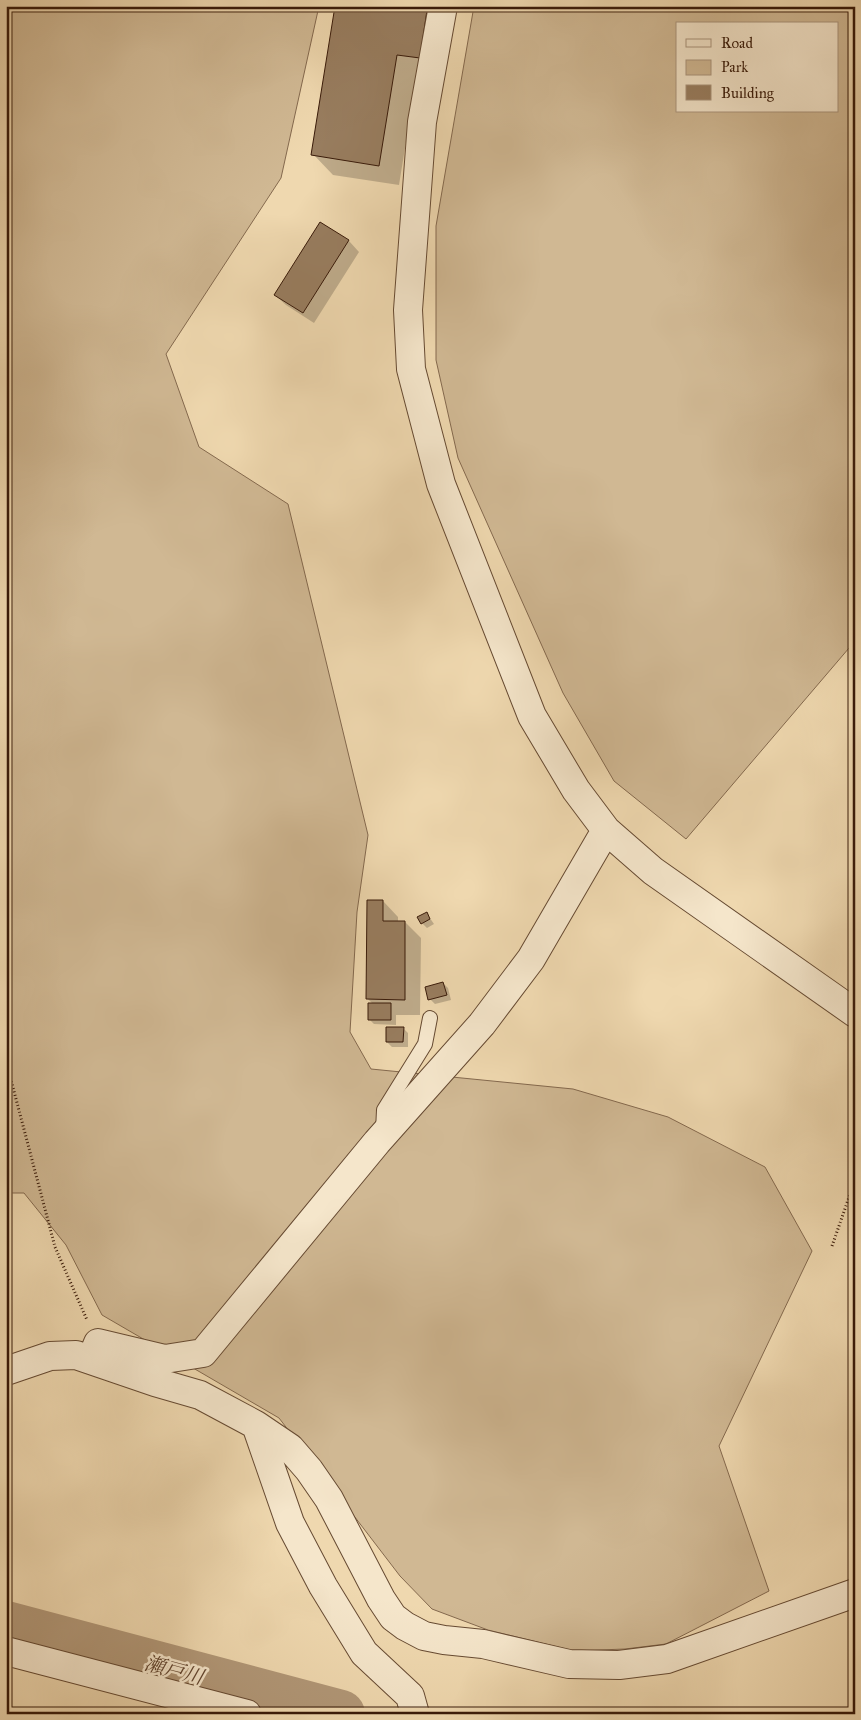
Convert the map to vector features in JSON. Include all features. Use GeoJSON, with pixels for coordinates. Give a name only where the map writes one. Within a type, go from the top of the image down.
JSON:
{"type":"FeatureCollection","features":[{"type":"Feature","properties":{"kind":"street"},"geometry":{"type":"LineString","coordinates":[[442,6],[422,122],[408,310],[411,369],[441,484],[532,716],[576,790],[606,830],[653,871],[855,1013]]}},
{"type":"Feature","properties":{"kind":"street"},"geometry":{"type":"LineString","coordinates":[[6,1371],[50,1356],[76,1355],[95,1351],[165,1359],[203,1353],[383,1135],[482,1024],[531,960],[606,830]]}},
{"type":"Feature","properties":{"kind":"street"},"geometry":{"type":"LineString","coordinates":[[95,1351],[155,1382],[200,1395],[256,1425],[290,1448],[309,1470],[328,1499],[381,1600],[393,1617],[424,1636],[483,1644],[569,1664],[619,1665],[667,1659],[855,1593]]}},
{"type":"Feature","properties":{"kind":"street"},"geometry":{"type":"LineString","coordinates":[[256,1425],[290,1523],[323,1586],[364,1653],[410,1696],[416,1714]]}},
{"type":"Feature","properties":{"kind":"street"},"geometry":{"type":"LineString","coordinates":[[6,1650],[247,1714]]}},
{"type":"Feature","properties":{"kind":"lane"},"geometry":{"type":"LineString","coordinates":[[383,1135],[384,1110],[425,1044],[430,1018]]}},
{"type":"Feature","properties":{"kind":"path"},"geometry":{"type":"LineString","coordinates":[[6,1061],[55,1248],[95,1351]]}},
{"type":"Feature","properties":{"kind":"path"},"geometry":{"type":"LineString","coordinates":[[832,1246],[855,1180]]}},
{"type":"Feature","properties":{"kind":"green space"},"geometry":{"type":"Polygon","coordinates":[[[6,6],[319,6],[281,178],[166,354],[199,447],[288,504],[368,835],[357,912],[350,1032],[371,1069],[573,1089],[668,1117],[765,1167],[812,1251],[719,1446],[769,1591],[666,1644],[625,1649],[574,1651],[488,1630],[432,1609],[400,1576],[279,1418],[102,1315],[66,1245],[24,1193],[6,1193],[6,6]]]}},
{"type":"Feature","properties":{"kind":"green space"},"geometry":{"type":"Polygon","coordinates":[[[474,6],[855,6],[855,641],[686,839],[614,781],[563,693],[458,458],[436,360],[436,226],[474,6]]]}},
{"type":"Feature","properties":{"kind":"green space"},"geometry":{"type":"Polygon","coordinates":[[[6,1461],[10,1515],[6,1520],[6,1461]]]}},
{"type":"Feature","properties":{"kind":"building"},"geometry":{"type":"Polygon","coordinates":[[[335,6],[404,6],[427,10],[420,58],[397,55],[379,166],[311,155],[335,6]]]}},
{"type":"Feature","properties":{"kind":"building"},"geometry":{"type":"Polygon","coordinates":[[[320,222],[349,240],[303,313],[274,295],[320,222]]]}},
{"type":"Feature","properties":{"kind":"building"},"geometry":{"type":"Polygon","coordinates":[[[367,900],[383,900],[383,921],[405,921],[405,1000],[366,999],[367,900]]]}},
{"type":"Feature","properties":{"kind":"building"},"geometry":{"type":"Polygon","coordinates":[[[427,912],[430,919],[421,924],[417,917],[427,912]]]}},
{"type":"Feature","properties":{"kind":"building"},"geometry":{"type":"Polygon","coordinates":[[[443,982],[447,995],[428,1000],[425,987],[443,982]]]}},
{"type":"Feature","properties":{"kind":"building"},"geometry":{"type":"Polygon","coordinates":[[[368,1003],[391,1003],[391,1020],[368,1020],[368,1003]]]}},
{"type":"Feature","properties":{"kind":"building"},"geometry":{"type":"Polygon","coordinates":[[[386,1027],[404,1027],[403,1042],[386,1042],[386,1027]]]}},
{"type":"Feature","properties":{"kind":"waterway","name":"瀬戸川"},"geometry":{"type":"LineString","coordinates":[[6,1625],[341,1714]]}}]}
